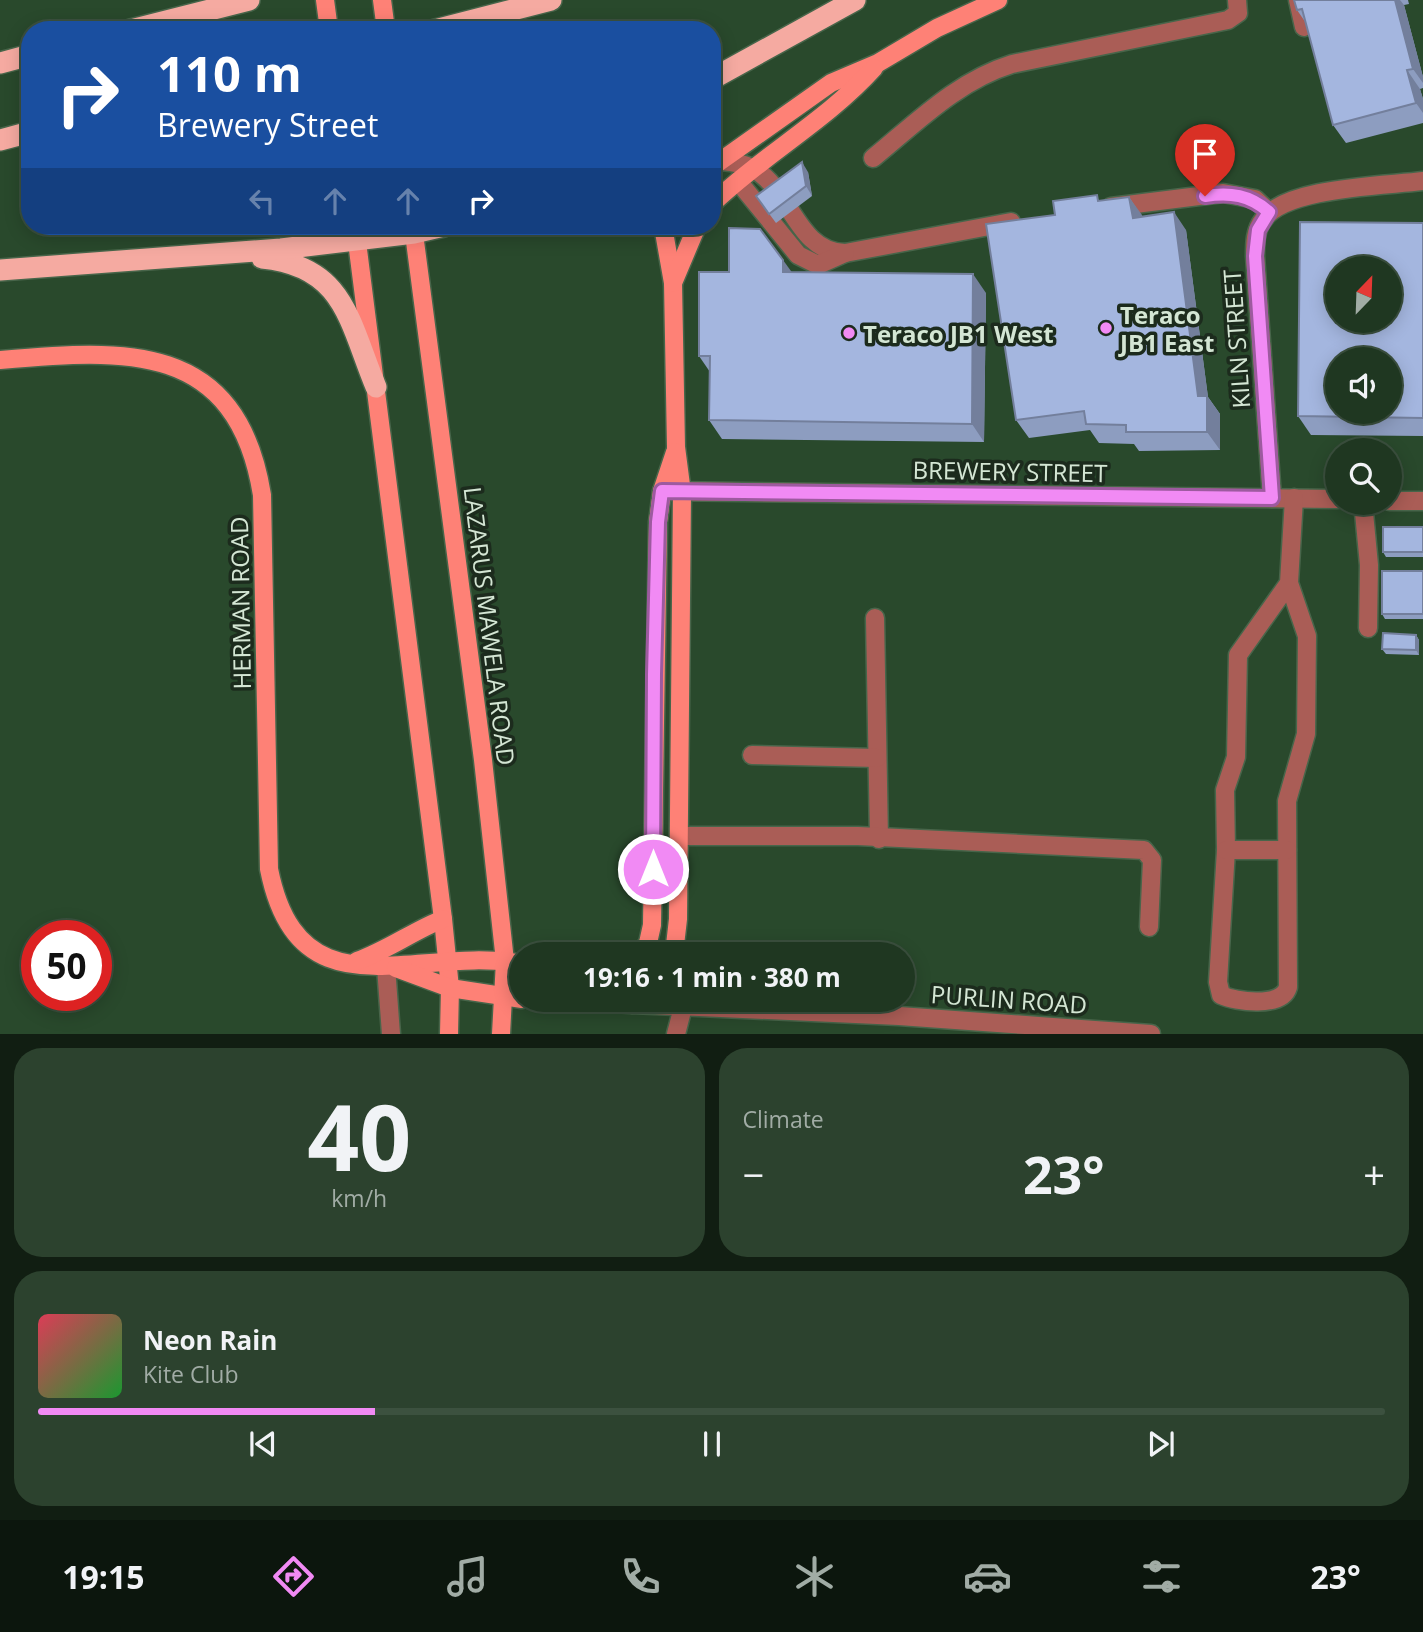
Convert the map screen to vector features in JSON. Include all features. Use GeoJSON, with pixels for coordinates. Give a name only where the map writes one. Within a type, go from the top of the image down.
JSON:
{"type":"FeatureCollection","features":[{"type":"Feature","properties":{"kind":"highway"},"geometry":{"type":"LineString","coordinates":[[166,21],[249,0]]}},
{"type":"Feature","properties":{"kind":"highway"},"geometry":{"type":"LineString","coordinates":[[470,21],[551,0]]}},
{"type":"Feature","properties":{"kind":"highway"},"geometry":{"type":"LineString","coordinates":[[721,74],[855,0]]}},
{"type":"Feature","properties":{"kind":"highway"},"geometry":{"type":"LineString","coordinates":[[0,63],[21,57]]}},
{"type":"Feature","properties":{"kind":"highway"},"geometry":{"type":"LineString","coordinates":[[0,140],[21,134]]}},
{"type":"Feature","properties":{"kind":"highway"},"geometry":{"type":"LineString","coordinates":[[0,270],[281,249],[343,235]]}},
{"type":"Feature","properties":{"kind":"highway"},"geometry":{"type":"LineString","coordinates":[[201,253],[291,263],[324,280],[340,298],[376,387]]}},
{"type":"Feature","properties":{"kind":"main road"},"geometry":{"type":"LineString","coordinates":[[325,0],[328,21]]}},
{"type":"Feature","properties":{"kind":"main road"},"geometry":{"type":"LineString","coordinates":[[382,0],[385,21]]}},
{"type":"Feature","properties":{"kind":"main road"},"geometry":{"type":"LineString","coordinates":[[721,160],[831,83],[878,62],[937,28],[998,0]]}},
{"type":"Feature","properties":{"kind":"main road"},"geometry":{"type":"LineString","coordinates":[[721,196],[845,99],[878,62]]}},
{"type":"Feature","properties":{"kind":"main road"},"geometry":{"type":"LineString","coordinates":[[356,235],[448,959],[449,1034]]}},
{"type":"Feature","properties":{"kind":"main road","name":"LAZARUS MAWELA ROAD"},"geometry":{"type":"LineString","coordinates":[[414,235],[483,760],[510,942]]}},
{"type":"Feature","properties":{"kind":"main road"},"geometry":{"type":"LineString","coordinates":[[665,235],[673,283],[676,447],[682,493],[678,919],[675,942]]}},
{"type":"Feature","properties":{"kind":"main road"},"geometry":{"type":"LineString","coordinates":[[673,283],[693,235]]}},
{"type":"Feature","properties":{"kind":"main road","name":"HERMAN ROAD"},"geometry":{"type":"LineString","coordinates":[[0,360],[118,354],[156,360],[205,386],[237,422],[253,456],[262,495],[268,847],[273,890],[290,931],[307,948],[354,963],[390,967],[450,988],[503,997]]}},
{"type":"Feature","properties":{"kind":"main road"},"geometry":{"type":"LineString","coordinates":[[648,942],[652,925],[658,522],[662,491],[676,447]]}},
{"type":"Feature","properties":{"kind":"main road"},"geometry":{"type":"LineString","coordinates":[[354,963],[443,919]]}},
{"type":"Feature","properties":{"kind":"main road","name":"HERMAN ROAD"},"geometry":{"type":"LineString","coordinates":[[390,967],[448,959],[509,962]]}},
{"type":"Feature","properties":{"kind":"main road","name":"LAZARUS MAWELA ROAD"},"geometry":{"type":"LineString","coordinates":[[501,1034],[503,997],[509,976]]}},
{"type":"Feature","properties":{"kind":"main road"},"geometry":{"type":"LineString","coordinates":[[503,997],[509,998]]}},
{"type":"Feature","properties":{"kind":"street"},"geometry":{"type":"LineString","coordinates":[[873,158],[963,85],[989,72],[1012,64],[1228,20],[1238,13],[1237,0]]}},
{"type":"Feature","properties":{"kind":"street"},"geometry":{"type":"LineString","coordinates":[[1298,0],[1304,27]]}},
{"type":"Feature","properties":{"kind":"street"},"geometry":{"type":"LineString","coordinates":[[721,165],[753,169],[821,248],[831,253],[845,253],[1032,219]]}},
{"type":"Feature","properties":{"kind":"street"},"geometry":{"type":"LineString","coordinates":[[738,181],[798,255],[818,265],[845,253]]}},
{"type":"Feature","properties":{"kind":"street"},"geometry":{"type":"LineString","coordinates":[[1098,209],[1223,193],[1255,200],[1269,212],[1277,206],[1307,196],[1423,181]]}},
{"type":"Feature","properties":{"kind":"street","name":"KILN STREET"},"geometry":{"type":"LineString","coordinates":[[1269,212],[1258,230],[1255,256],[1272,498]]}},
{"type":"Feature","properties":{"kind":"street","name":"BREWERY STREET"},"geometry":{"type":"LineString","coordinates":[[662,491],[1325,499]]}},
{"type":"Feature","properties":{"kind":"street"},"geometry":{"type":"LineString","coordinates":[[1289,583],[1238,655],[1236,757],[1225,790],[1226,850],[1218,989],[1221,995],[1229,999],[1271,1000],[1282,997],[1288,987],[1287,791],[1306,734],[1307,636],[1289,583],[1294,498]]}},
{"type":"Feature","properties":{"kind":"street"},"geometry":{"type":"LineString","coordinates":[[1402,500],[1423,501]]}},
{"type":"Feature","properties":{"kind":"street"},"geometry":{"type":"LineString","coordinates":[[1364,515],[1369,565],[1368,628]]}},
{"type":"Feature","properties":{"kind":"street"},"geometry":{"type":"LineString","coordinates":[[875,618],[879,839]]}},
{"type":"Feature","properties":{"kind":"street"},"geometry":{"type":"LineString","coordinates":[[752,755],[877,758]]}},
{"type":"Feature","properties":{"kind":"street"},"geometry":{"type":"LineString","coordinates":[[679,836],[858,836],[1144,850],[1152,860],[1149,927]]}},
{"type":"Feature","properties":{"kind":"street"},"geometry":{"type":"LineString","coordinates":[[1226,850],[1287,850]]}},
{"type":"Feature","properties":{"kind":"street"},"geometry":{"type":"LineString","coordinates":[[390,967],[391,1034]]}},
{"type":"Feature","properties":{"kind":"street"},"geometry":{"type":"LineString","coordinates":[[676,1034],[682,1012]]}},
{"type":"Feature","properties":{"kind":"street","name":"PURLIN ROAD"},"geometry":{"type":"LineString","coordinates":[[803,1012],[1151,1034]]}},
{"type":"Feature","properties":{"kind":"building"},"geometry":{"type":"Polygon","coordinates":[[[1294,0],[1395,0],[1413,69],[1407,70],[1416,103],[1333,125],[1302,9],[1297,10],[1294,0]]]}},
{"type":"Feature","properties":{"kind":"building"},"geometry":{"type":"Polygon","coordinates":[[[802,162],[806,186],[769,214],[756,196],[802,162]]]}},
{"type":"Feature","properties":{"kind":"building","name":"Teraco JB1 East"},"geometry":{"type":"Polygon","coordinates":[[[1097,195],[1098,201],[1129,197],[1133,218],[1174,212],[1198,396],[1207,396],[1207,432],[1126,432],[1126,425],[1086,424],[1084,411],[1016,420],[986,224],[1055,215],[1053,201],[1097,195]]]}},
{"type":"Feature","properties":{"kind":"building"},"geometry":{"type":"Polygon","coordinates":[[[1300,222],[1423,223],[1423,418],[1402,418],[1402,347],[1325,347],[1325,416],[1298,416],[1300,222]]]}},
{"type":"Feature","properties":{"kind":"building","name":"Teraco JB1 West"},"geometry":{"type":"Polygon","coordinates":[[[729,228],[760,229],[783,260],[783,272],[973,274],[972,424],[709,420],[710,356],[699,356],[699,272],[729,272],[729,228]]]}},
{"type":"Feature","properties":{"kind":"building"},"geometry":{"type":"Polygon","coordinates":[[[1383,527],[1423,527],[1423,552],[1383,552],[1383,527]]]}},
{"type":"Feature","properties":{"kind":"building"},"geometry":{"type":"Polygon","coordinates":[[[1382,571],[1423,571],[1423,614],[1382,614],[1382,571]]]}},
{"type":"Feature","properties":{"kind":"building"},"geometry":{"type":"Polygon","coordinates":[[[1383,633],[1416,635],[1416,650],[1382,649],[1383,633]]]}},
{"type":"Feature","properties":{"kind":"place","name":"Teraco JB1 East"},"geometry":{"type":"Point","coordinates":[1106,328]}},
{"type":"Feature","properties":{"kind":"place","name":"Teraco JB1 West"},"geometry":{"type":"Point","coordinates":[849,333]}},
{"type":"Feature","properties":{"kind":"route"},"geometry":{"type":"LineString","coordinates":[[653,869],[654,674],[658,522],[662,491],[1272,498],[1255,256],[1258,230],[1269,212],[1255,200],[1223,193],[1205,196]]}}]}
